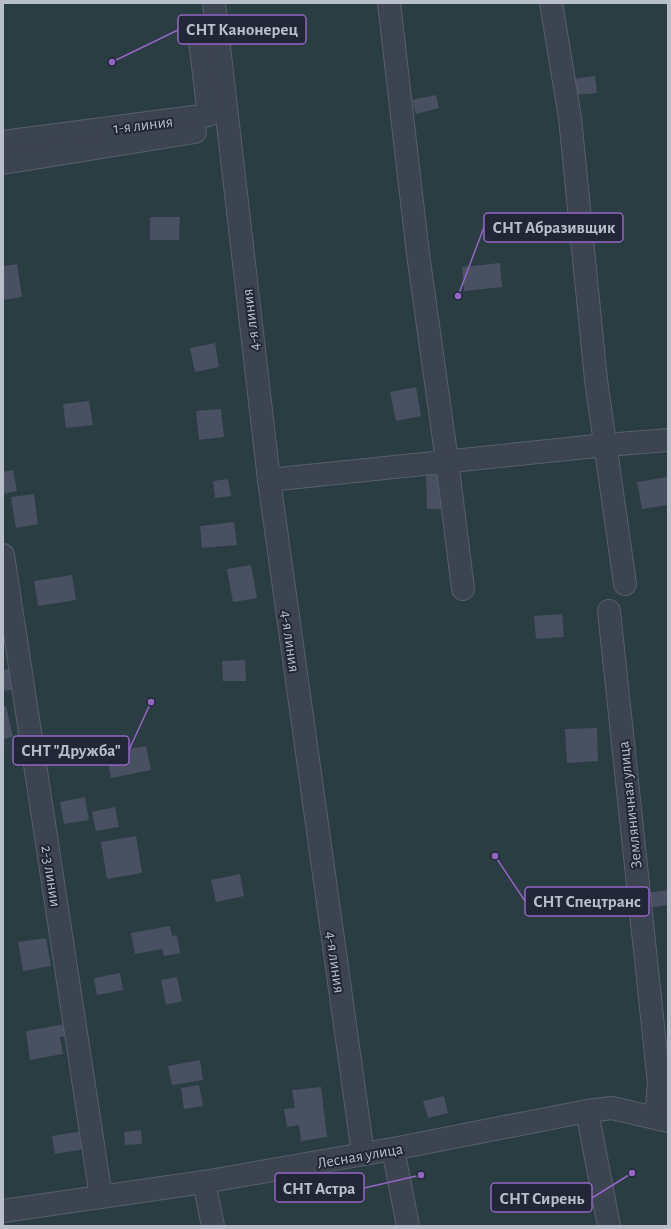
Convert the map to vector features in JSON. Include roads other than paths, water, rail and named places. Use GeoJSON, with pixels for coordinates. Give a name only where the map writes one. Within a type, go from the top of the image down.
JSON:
{"type":"FeatureCollection","features":[{"type":"Feature","properties":{"kind":"street","name":"4-я линия"},"geometry":{"type":"LineString","coordinates":[[214,3],[269,480],[363,1154]]}},
{"type":"Feature","properties":{"kind":"street"},"geometry":{"type":"LineString","coordinates":[[389,3],[418,254],[463,589]]}},
{"type":"Feature","properties":{"kind":"street"},"geometry":{"type":"LineString","coordinates":[[551,3],[570,118],[596,380],[625,584]]}},
{"type":"Feature","properties":{"kind":"street","name":"1-я линия"},"geometry":{"type":"LineString","coordinates":[[3,142],[209,115],[200,41]]}},
{"type":"Feature","properties":{"kind":"street"},"geometry":{"type":"LineString","coordinates":[[3,163],[228,126]]}},
{"type":"Feature","properties":{"kind":"street"},"geometry":{"type":"LineString","coordinates":[[269,480],[606,445],[668,440]]}},
{"type":"Feature","properties":{"kind":"street","name":"2-3 линии"},"geometry":{"type":"LineString","coordinates":[[3,554],[101,1197]]}},
{"type":"Feature","properties":{"kind":"street","name":"Земляничная улица"},"geometry":{"type":"LineString","coordinates":[[609,611],[662,1120]]}},
{"type":"Feature","properties":{"kind":"street","name":"Лесная улица"},"geometry":{"type":"LineString","coordinates":[[17,1215],[101,1197],[204,1182],[393,1149],[587,1111],[612,1108],[662,1120]]}},
{"type":"Feature","properties":{"kind":"street"},"geometry":{"type":"LineString","coordinates":[[587,1111],[609,1226]]}},
{"type":"Feature","properties":{"kind":"street"},"geometry":{"type":"LineString","coordinates":[[393,1149],[408,1226]]}},
{"type":"Feature","properties":{"kind":"street"},"geometry":{"type":"LineString","coordinates":[[204,1182],[212,1226]]}},
{"type":"Feature","properties":{"kind":"place","name":"СНТ Канонерец"},"geometry":{"type":"Point","coordinates":[112,62]}},
{"type":"Feature","properties":{"kind":"place","name":"СНТ Абразивщик"},"geometry":{"type":"Point","coordinates":[458,296]}},
{"type":"Feature","properties":{"kind":"place","name":"СНТ \"Дружба\""},"geometry":{"type":"Point","coordinates":[151,702]}},
{"type":"Feature","properties":{"kind":"place","name":"СНТ Спецтранс"},"geometry":{"type":"Point","coordinates":[495,856]}},
{"type":"Feature","properties":{"kind":"place","name":"СНТ Сирень"},"geometry":{"type":"Point","coordinates":[632,1173]}},
{"type":"Feature","properties":{"kind":"place","name":"СНТ Астра"},"geometry":{"type":"Point","coordinates":[421,1175]}}]}
